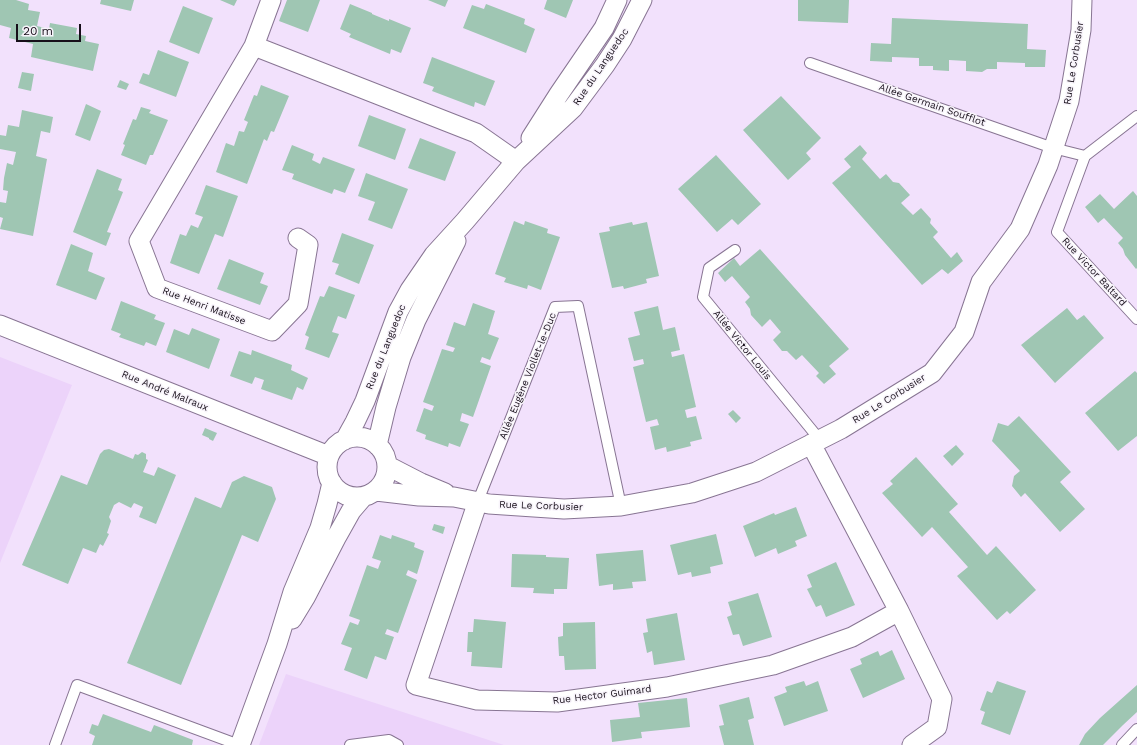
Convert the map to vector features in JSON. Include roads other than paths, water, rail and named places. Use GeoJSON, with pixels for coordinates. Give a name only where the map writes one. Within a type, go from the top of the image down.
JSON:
{"type":"FeatureCollection","features":[{"type":"Feature","properties":{"kind":"street","name":"Rue Henri Matisse"},"geometry":{"type":"LineString","coordinates":[[271,0],[254,46],[139,241],[157,288],[272,331],[298,304],[308,245],[298,238]]}},
{"type":"Feature","properties":{"kind":"street","name":"Rue du Languedoc"},"geometry":{"type":"LineString","coordinates":[[516,161],[604,28],[617,0]]}},
{"type":"Feature","properties":{"kind":"street","name":"Rue du Languedoc"},"geometry":{"type":"LineString","coordinates":[[345,440],[365,401],[398,312],[410,290],[434,255],[465,222],[516,161],[573,108],[622,39],[642,0]]}},
{"type":"Feature","properties":{"kind":"street","name":"Rue Le Corbusier"},"geometry":{"type":"LineString","coordinates":[[369,494],[454,497],[489,504],[564,509],[621,506],[692,493],[756,472],[841,429],[932,373],[964,332],[981,282],[1020,229],[1048,165],[1069,101],[1081,30],[1082,0]]}},
{"type":"Feature","properties":{"kind":"street"},"geometry":{"type":"LineString","coordinates":[[254,46],[476,133],[516,161]]}},
{"type":"Feature","properties":{"kind":"street","name":"Rue du Languedoc"},"geometry":{"type":"LineString","coordinates":[[377,445],[401,357],[416,320],[465,222]]}},
{"type":"Feature","properties":{"kind":"street","name":"Rue André Malraux"},"geometry":{"type":"LineString","coordinates":[[0,325],[329,456]]}},
{"type":"Feature","properties":{"kind":"street"},"geometry":{"type":"LineString","coordinates":[[277,644],[306,596],[351,511],[382,484],[386,476],[388,466],[384,454],[377,445],[362,437],[345,440],[333,449],[329,456],[327,466],[328,475],[332,483],[345,495],[354,497],[369,494]]}},
{"type":"Feature","properties":{"kind":"street"},"geometry":{"type":"LineString","coordinates":[[815,442],[942,699],[937,727],[912,745]]}},
{"type":"Feature","properties":{"kind":"street","name":"Rue Le Corbusier"},"geometry":{"type":"LineString","coordinates":[[388,466],[421,483],[454,497]]}},
{"type":"Feature","properties":{"kind":"street"},"geometry":{"type":"LineString","coordinates":[[240,745],[277,644],[293,592],[320,528],[332,483]]}},
{"type":"Feature","properties":{"kind":"street","name":"Rue Hector Guimard"},"geometry":{"type":"LineString","coordinates":[[478,501],[416,684],[477,700],[557,702],[667,687],[774,665],[852,637],[899,611]]}},
{"type":"Feature","properties":{"kind":"lane","name":"Allée Germain Soufflot"},"geometry":{"type":"LineString","coordinates":[[810,63],[1054,148],[1085,156]]}},
{"type":"Feature","properties":{"kind":"lane"},"geometry":{"type":"LineString","coordinates":[[1085,156],[1137,116]]}},
{"type":"Feature","properties":{"kind":"lane","name":"Rue Victor Baltard"},"geometry":{"type":"LineString","coordinates":[[1085,156],[1057,232],[1137,319]]}},
{"type":"Feature","properties":{"kind":"lane","name":"Allée Victor Louis"},"geometry":{"type":"LineString","coordinates":[[735,250],[709,268],[703,297],[815,442]]}},
{"type":"Feature","properties":{"kind":"lane","name":"Allée Eugène Viollet-le-Duc"},"geometry":{"type":"LineString","coordinates":[[478,501],[555,307],[578,306],[621,506]]}},
{"type":"Feature","properties":{"kind":"lane"},"geometry":{"type":"LineString","coordinates":[[55,745],[77,685],[240,745]]}},
{"type":"Feature","properties":{"kind":"lane"},"geometry":{"type":"LineString","coordinates":[[1122,745],[1137,729]]}},
{"type":"Feature","properties":{"kind":"lane"},"geometry":{"type":"LineString","coordinates":[[350,745],[389,740],[398,745]]}}]}
